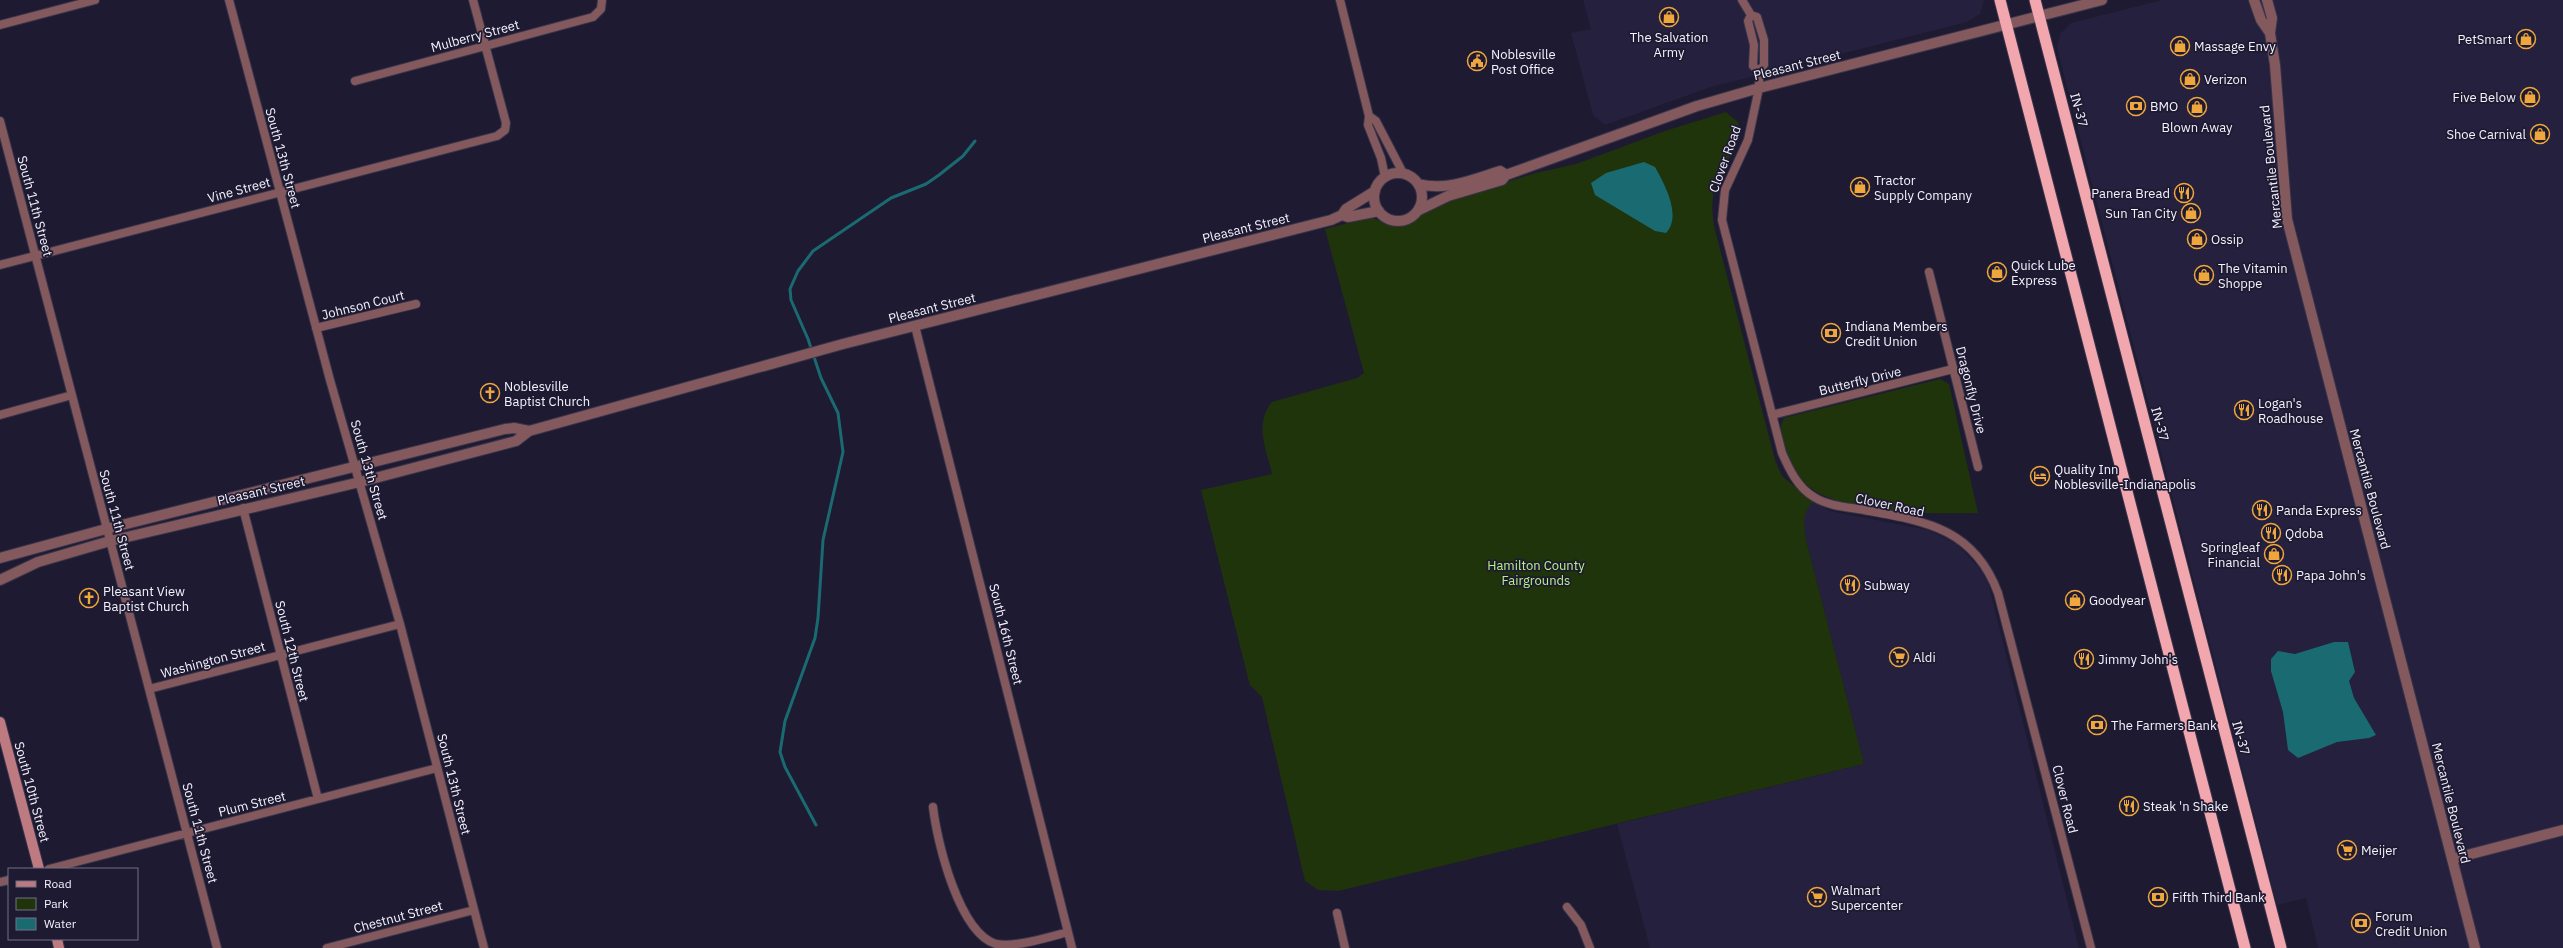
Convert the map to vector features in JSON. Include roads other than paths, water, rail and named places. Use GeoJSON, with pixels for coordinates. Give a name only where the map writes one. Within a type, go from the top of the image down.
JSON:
{"type":"FeatureCollection","features":[{"type":"Feature","properties":{"kind":"highway"},"geometry":{"type":"LineString","coordinates":[[2000,0],[2246,948]]}},
{"type":"Feature","properties":{"kind":"highway","name":"IN-37"},"geometry":{"type":"LineString","coordinates":[[2035,0],[2282,948]]}},
{"type":"Feature","properties":{"kind":"main road","name":"South 10th Street"},"geometry":{"type":"LineString","coordinates":[[0,722],[39,868]]}},
{"type":"Feature","properties":{"kind":"street"},"geometry":{"type":"LineString","coordinates":[[0,25],[95,0]]}},
{"type":"Feature","properties":{"kind":"street","name":"South 13th Street"},"geometry":{"type":"LineString","coordinates":[[229,0],[316,328],[400,624],[484,948]]}},
{"type":"Feature","properties":{"kind":"street"},"geometry":{"type":"LineString","coordinates":[[472,0],[485,47]]}},
{"type":"Feature","properties":{"kind":"street","name":"Mulberry Street"},"geometry":{"type":"LineString","coordinates":[[355,81],[593,17],[599,12],[602,0]]}},
{"type":"Feature","properties":{"kind":"street"},"geometry":{"type":"LineString","coordinates":[[1340,0],[1369,116],[1368,125],[1381,158],[1385,177]]}},
{"type":"Feature","properties":{"kind":"street","name":"Clover Road"},"geometry":{"type":"LineString","coordinates":[[1742,0],[1751,15],[1757,17],[1764,40],[1764,65],[1759,71],[1759,88],[1748,140],[1725,190],[1722,220],[1772,415],[1787,464],[1798,481],[1813,497],[1834,505],[1884,514],[1940,528],[1958,537],[1972,550],[1989,572],[2002,607],[2091,948]]}},
{"type":"Feature","properties":{"kind":"street","name":"Pleasant Street"},"geometry":{"type":"LineString","coordinates":[[1418,210],[1448,196],[1502,180],[1506,174],[1697,106],[1759,88],[2102,0]]}},
{"type":"Feature","properties":{"kind":"street","name":"Mercantile Boulevard"},"geometry":{"type":"LineString","coordinates":[[2254,0],[2261,20],[2270,33]]}},
{"type":"Feature","properties":{"kind":"street","name":"Mercantile Boulevard"},"geometry":{"type":"LineString","coordinates":[[2267,0],[2272,18],[2270,33],[2275,65],[2287,219],[2475,948]]}},
{"type":"Feature","properties":{"kind":"street","name":"Vine Street"},"geometry":{"type":"LineString","coordinates":[[0,265],[497,136],[505,130],[500,99],[485,47]]}},
{"type":"Feature","properties":{"kind":"street"},"geometry":{"type":"LineString","coordinates":[[1369,116],[1376,121],[1403,173]]}},
{"type":"Feature","properties":{"kind":"street","name":"South 11th Street"},"geometry":{"type":"LineString","coordinates":[[0,121],[3,144],[36,256],[217,948]]}},
{"type":"Feature","properties":{"kind":"street","name":"Pleasant Street"},"geometry":{"type":"LineString","coordinates":[[1418,184],[1442,187],[1454,186],[1500,171],[1506,174]]}},
{"type":"Feature","properties":{"kind":"street"},"geometry":{"type":"LineString","coordinates":[[1403,173],[1410,176],[1418,184],[1422,195],[1418,210],[1413,215],[1399,221],[1392,220],[1379,211],[1375,204],[1375,191],[1385,177],[1403,173]]}},
{"type":"Feature","properties":{"kind":"street","name":"Pleasant Street"},"geometry":{"type":"LineString","coordinates":[[0,580],[38,562],[110,541],[243,508],[360,482],[516,441],[529,431],[809,354],[1331,220],[1342,215],[1346,209],[1375,191]]}},
{"type":"Feature","properties":{"kind":"street","name":"Pleasant Street"},"geometry":{"type":"LineString","coordinates":[[1342,215],[1348,217],[1379,211]]}},
{"type":"Feature","properties":{"kind":"street","name":"Dragonfly Drive"},"geometry":{"type":"LineString","coordinates":[[1929,272],[1978,467]]}},
{"type":"Feature","properties":{"kind":"street","name":"Johnson Court"},"geometry":{"type":"LineString","coordinates":[[316,328],[416,304]]}},
{"type":"Feature","properties":{"kind":"street","name":"South 16th Street"},"geometry":{"type":"LineString","coordinates":[[915,326],[1072,948]]}},
{"type":"Feature","properties":{"kind":"street","name":"Butterfly Drive"},"geometry":{"type":"LineString","coordinates":[[1772,415],[1953,369]]}},
{"type":"Feature","properties":{"kind":"street"},"geometry":{"type":"LineString","coordinates":[[0,415],[72,395]]}},
{"type":"Feature","properties":{"kind":"street","name":"Pleasant Street"},"geometry":{"type":"LineString","coordinates":[[0,558],[106,528],[514,428],[529,431]]}},
{"type":"Feature","properties":{"kind":"street","name":"South 12th Street"},"geometry":{"type":"LineString","coordinates":[[243,508],[318,799]]}},
{"type":"Feature","properties":{"kind":"street","name":"Washington Street"},"geometry":{"type":"LineString","coordinates":[[149,689],[400,624]]}},
{"type":"Feature","properties":{"kind":"street","name":"Plum Street"},"geometry":{"type":"LineString","coordinates":[[53,868],[437,768]]}},
{"type":"Feature","properties":{"kind":"street"},"geometry":{"type":"LineString","coordinates":[[933,807],[939,843],[948,873],[971,924],[981,936],[996,945],[1010,946],[1068,932]]}},
{"type":"Feature","properties":{"kind":"street"},"geometry":{"type":"LineString","coordinates":[[2452,860],[2563,830]]}},
{"type":"Feature","properties":{"kind":"street"},"geometry":{"type":"LineString","coordinates":[[1566,907],[1581,925],[1590,948]]}},
{"type":"Feature","properties":{"kind":"street","name":"Chestnut Street"},"geometry":{"type":"LineString","coordinates":[[327,948],[474,910]]}},
{"type":"Feature","properties":{"kind":"street"},"geometry":{"type":"LineString","coordinates":[[1337,913],[1346,948]]}},
{"type":"Feature","properties":{"kind":"water"},"geometry":{"type":"Polygon","coordinates":[[[1644,162],[1655,167],[1670,200],[1672,218],[1671,226],[1666,233],[1655,231],[1595,195],[1591,183],[1606,173],[1644,162]]]}},
{"type":"Feature","properties":{"kind":"water"},"geometry":{"type":"Polygon","coordinates":[[[2334,642],[2348,642],[2355,672],[2349,681],[2354,698],[2376,735],[2369,738],[2337,742],[2298,758],[2288,750],[2283,712],[2271,671],[2271,659],[2278,651],[2295,654],[2334,642]]]}},
{"type":"Feature","properties":{"kind":"waterway"},"geometry":{"type":"LineString","coordinates":[[816,825],[785,767],[780,752],[785,721],[815,638],[818,618],[823,540],[843,452],[838,413],[821,378],[808,339],[791,300],[790,289],[798,271],[813,251],[891,198],[926,184],[963,156],[975,141]]}},
{"type":"Feature","properties":{"kind":"place","name":"The Salvation Army"},"geometry":{"type":"Point","coordinates":[1669,17]}},
{"type":"Feature","properties":{"kind":"place","name":"PetSmart"},"geometry":{"type":"Point","coordinates":[2526,39]}},
{"type":"Feature","properties":{"kind":"place","name":"Massage Envy"},"geometry":{"type":"Point","coordinates":[2180,46]}},
{"type":"Feature","properties":{"kind":"place","name":"Noblesville Post Office"},"geometry":{"type":"Point","coordinates":[1477,61]}},
{"type":"Feature","properties":{"kind":"place","name":"Verizon"},"geometry":{"type":"Point","coordinates":[2190,79]}},
{"type":"Feature","properties":{"kind":"place","name":"Five Below"},"geometry":{"type":"Point","coordinates":[2530,97]}},
{"type":"Feature","properties":{"kind":"place","name":"BMO"},"geometry":{"type":"Point","coordinates":[2136,106]}},
{"type":"Feature","properties":{"kind":"place","name":"Blown Away"},"geometry":{"type":"Point","coordinates":[2197,107]}},
{"type":"Feature","properties":{"kind":"place","name":"Shoe Carnival"},"geometry":{"type":"Point","coordinates":[2540,134]}},
{"type":"Feature","properties":{"kind":"place","name":"Tractor Supply Company"},"geometry":{"type":"Point","coordinates":[1860,187]}},
{"type":"Feature","properties":{"kind":"place","name":"Panera Bread"},"geometry":{"type":"Point","coordinates":[2184,193]}},
{"type":"Feature","properties":{"kind":"place","name":"Sun Tan City"},"geometry":{"type":"Point","coordinates":[2191,213]}},
{"type":"Feature","properties":{"kind":"place","name":"Ossip"},"geometry":{"type":"Point","coordinates":[2197,239]}},
{"type":"Feature","properties":{"kind":"place","name":"Quick Lube Express"},"geometry":{"type":"Point","coordinates":[1997,272]}},
{"type":"Feature","properties":{"kind":"place","name":"The Vitamin Shoppe"},"geometry":{"type":"Point","coordinates":[2204,275]}},
{"type":"Feature","properties":{"kind":"place","name":"Indiana Members Credit Union"},"geometry":{"type":"Point","coordinates":[1831,333]}},
{"type":"Feature","properties":{"kind":"place","name":"Noblesville Baptist Church"},"geometry":{"type":"Point","coordinates":[490,393]}},
{"type":"Feature","properties":{"kind":"place","name":"Logan's Roadhouse"},"geometry":{"type":"Point","coordinates":[2244,410]}},
{"type":"Feature","properties":{"kind":"place","name":"Quality Inn Noblesville-Indianapolis"},"geometry":{"type":"Point","coordinates":[2040,476]}},
{"type":"Feature","properties":{"kind":"place","name":"Panda Express"},"geometry":{"type":"Point","coordinates":[2262,510]}},
{"type":"Feature","properties":{"kind":"place","name":"Qdoba"},"geometry":{"type":"Point","coordinates":[2271,533]}},
{"type":"Feature","properties":{"kind":"place","name":"Springleaf Financial"},"geometry":{"type":"Point","coordinates":[2274,554]}},
{"type":"Feature","properties":{"kind":"place","name":"Papa John's"},"geometry":{"type":"Point","coordinates":[2282,575]}},
{"type":"Feature","properties":{"kind":"place","name":"Subway"},"geometry":{"type":"Point","coordinates":[1850,585]}},
{"type":"Feature","properties":{"kind":"place","name":"Pleasant View Baptist Church"},"geometry":{"type":"Point","coordinates":[89,598]}},
{"type":"Feature","properties":{"kind":"place","name":"Goodyear"},"geometry":{"type":"Point","coordinates":[2075,600]}},
{"type":"Feature","properties":{"kind":"place","name":"Aldi"},"geometry":{"type":"Point","coordinates":[1899,657]}},
{"type":"Feature","properties":{"kind":"place","name":"Jimmy John's"},"geometry":{"type":"Point","coordinates":[2084,659]}},
{"type":"Feature","properties":{"kind":"place","name":"The Farmers Bank"},"geometry":{"type":"Point","coordinates":[2097,725]}},
{"type":"Feature","properties":{"kind":"place","name":"Steak 'n Shake"},"geometry":{"type":"Point","coordinates":[2129,806]}},
{"type":"Feature","properties":{"kind":"place","name":"Meijer"},"geometry":{"type":"Point","coordinates":[2347,850]}},
{"type":"Feature","properties":{"kind":"place","name":"Walmart Supercenter"},"geometry":{"type":"Point","coordinates":[1817,897]}},
{"type":"Feature","properties":{"kind":"place","name":"Fifth Third Bank"},"geometry":{"type":"Point","coordinates":[2158,897]}},
{"type":"Feature","properties":{"kind":"place","name":"Forum Credit Union"},"geometry":{"type":"Point","coordinates":[2361,923]}},
{"type":"Feature","properties":{"kind":"park label","name":"Hamilton County Fairgrounds"},"geometry":{"type":"Point","coordinates":[1536,572]}}]}
